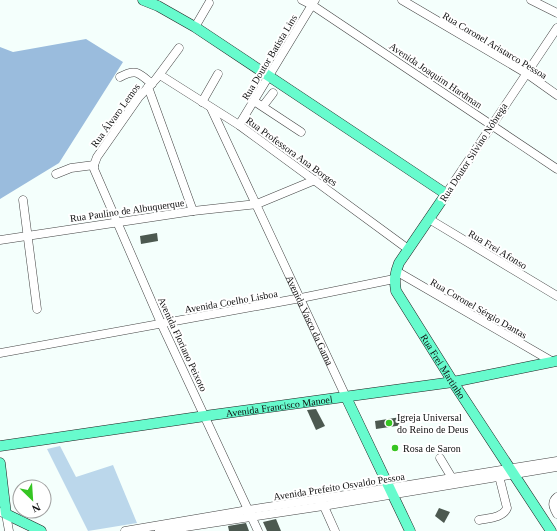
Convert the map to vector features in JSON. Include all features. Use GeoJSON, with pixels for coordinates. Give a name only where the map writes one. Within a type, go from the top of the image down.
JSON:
{"type":"FeatureCollection","features":[{"type":"Feature","properties":{"kind":"main road"},"geometry":{"type":"LineString","coordinates":[[143,0],[158,6],[195,27],[446,194]]}},
{"type":"Feature","properties":{"kind":"main road","name":"Rua Doutor Silvino Nóbrega"},"geometry":{"type":"LineString","coordinates":[[395,275],[408,249],[446,194]]}},
{"type":"Feature","properties":{"kind":"main road","name":"Rua Frei Martinho"},"geometry":{"type":"LineString","coordinates":[[395,275],[396,291],[401,300],[551,531]]}},
{"type":"Feature","properties":{"kind":"main road","name":"Avenida Francisco Manoel"},"geometry":{"type":"LineString","coordinates":[[0,446],[453,382],[555,361]]}},
{"type":"Feature","properties":{"kind":"main road","name":"Avenida Vasco da Gama"},"geometry":{"type":"LineString","coordinates":[[346,397],[410,531]]}},
{"type":"Feature","properties":{"kind":"main road"},"geometry":{"type":"LineString","coordinates":[[0,463],[3,513],[41,531]]}},
{"type":"Feature","properties":{"kind":"street","name":"Avenida Joaquim Hardman"},"geometry":{"type":"LineString","coordinates":[[302,0],[314,3],[557,169]]}},
{"type":"Feature","properties":{"kind":"street","name":"Rua Coronel Aristarco Pessoa"},"geometry":{"type":"LineString","coordinates":[[402,0],[526,74],[557,95]]}},
{"type":"Feature","properties":{"kind":"street"},"geometry":{"type":"LineString","coordinates":[[531,0],[557,13]]}},
{"type":"Feature","properties":{"kind":"street"},"geometry":{"type":"LineString","coordinates":[[195,27],[209,3]]}},
{"type":"Feature","properties":{"kind":"street","name":"Rua Doutor Batista Lins"},"geometry":{"type":"LineString","coordinates":[[239,125],[270,77],[314,3]]}},
{"type":"Feature","properties":{"kind":"street","name":"Rua Doutor Silvino Nóbrega"},"geometry":{"type":"LineString","coordinates":[[446,194],[557,28]]}},
{"type":"Feature","properties":{"kind":"street","name":"Rua Álvaro Lemos"},"geometry":{"type":"LineString","coordinates":[[94,165],[96,157],[150,85],[160,75],[179,48]]}},
{"type":"Feature","properties":{"kind":"street"},"geometry":{"type":"LineString","coordinates":[[120,77],[130,72],[136,72],[150,85],[193,211]]}},
{"type":"Feature","properties":{"kind":"street"},"geometry":{"type":"LineString","coordinates":[[202,102],[218,74]]}},
{"type":"Feature","properties":{"kind":"street","name":"Rua Professora Ana Borges"},"geometry":{"type":"LineString","coordinates":[[160,75],[239,125],[408,249]]}},
{"type":"Feature","properties":{"kind":"street"},"geometry":{"type":"LineString","coordinates":[[263,106],[273,93]]}},
{"type":"Feature","properties":{"kind":"street"},"geometry":{"type":"LineString","coordinates":[[254,101],[301,132]]}},
{"type":"Feature","properties":{"kind":"street","name":"Avenida Vasco da Gama"},"geometry":{"type":"LineString","coordinates":[[211,108],[346,397]]}},
{"type":"Feature","properties":{"kind":"street"},"geometry":{"type":"LineString","coordinates":[[56,174],[71,168],[94,165]]}},
{"type":"Feature","properties":{"kind":"street","name":"Avenida Floriano Peixoto"},"geometry":{"type":"LineString","coordinates":[[94,165],[96,174],[116,222],[258,531]]}},
{"type":"Feature","properties":{"kind":"street","name":"Rua Paulino de Albuquerque"},"geometry":{"type":"LineString","coordinates":[[0,240],[193,211],[257,204],[315,180]]}},
{"type":"Feature","properties":{"kind":"street"},"geometry":{"type":"LineString","coordinates":[[23,200],[38,309]]}},
{"type":"Feature","properties":{"kind":"street","name":"Rua Frei Afonso"},"geometry":{"type":"LineString","coordinates":[[429,219],[557,296]]}},
{"type":"Feature","properties":{"kind":"street","name":"Avenida Coelho Lisboa"},"geometry":{"type":"LineString","coordinates":[[0,353],[301,298],[395,275]]}},
{"type":"Feature","properties":{"kind":"street","name":"Rua Coronel Sérgio Dantas"},"geometry":{"type":"LineString","coordinates":[[395,275],[555,361]]}},
{"type":"Feature","properties":{"kind":"street"},"geometry":{"type":"LineString","coordinates":[[440,458],[452,478]]}},
{"type":"Feature","properties":{"kind":"street","name":"Avenida Prefeito Osvaldo Pessoa"},"geometry":{"type":"LineString","coordinates":[[125,531],[499,476],[512,471],[557,461]]}},
{"type":"Feature","properties":{"kind":"street","name":"Avenida Prefeito Osvaldo Pessoa"},"geometry":{"type":"LineString","coordinates":[[391,491],[452,478],[557,467]]}},
{"type":"Feature","properties":{"kind":"street"},"geometry":{"type":"LineString","coordinates":[[480,520],[506,512],[507,508],[499,476]]}},
{"type":"Feature","properties":{"kind":"street"},"geometry":{"type":"LineString","coordinates":[[557,497],[553,501],[557,514]]}},
{"type":"Feature","properties":{"kind":"street"},"geometry":{"type":"LineString","coordinates":[[322,502],[335,531]]}},
{"type":"Feature","properties":{"kind":"street"},"geometry":{"type":"LineString","coordinates":[[3,513],[8,531]]}},
{"type":"Feature","properties":{"kind":"street","name":"Avenida Prefeito Osvaldo Pessoa"},"geometry":{"type":"LineString","coordinates":[[159,531],[227,517]]}},
{"type":"Feature","properties":{"kind":"shaded area"},"geometry":{"type":"Polygon","coordinates":[[[86,39],[123,62],[59,163],[0,199],[0,47],[13,52],[86,39]]]}},
{"type":"Feature","properties":{"kind":"shaded area"},"geometry":{"type":"Polygon","coordinates":[[[60,446],[76,477],[113,465],[137,523],[88,531],[47,449],[60,446]]]}},
{"type":"Feature","properties":{"kind":"building"},"geometry":{"type":"Polygon","coordinates":[[[157,233],[158,241],[141,244],[140,236],[157,233]]]}},
{"type":"Feature","properties":{"kind":"building"},"geometry":{"type":"Polygon","coordinates":[[[316,409],[325,426],[316,430],[307,410],[316,409]]]}},
{"type":"Feature","properties":{"kind":"building","name":"Igreja Universal do Reino de Deus"},"geometry":{"type":"Polygon","coordinates":[[[401,417],[403,425],[376,429],[375,421],[401,417]]]}},
{"type":"Feature","properties":{"kind":"building"},"geometry":{"type":"Polygon","coordinates":[[[439,508],[450,512],[444,523],[435,516],[439,508]]]}},
{"type":"Feature","properties":{"kind":"building"},"geometry":{"type":"Polygon","coordinates":[[[276,519],[281,531],[267,531],[263,522],[276,519]]]}},
{"type":"Feature","properties":{"kind":"building"},"geometry":{"type":"Polygon","coordinates":[[[246,523],[249,531],[229,531],[228,526],[246,523]]]}},
{"type":"Feature","properties":{"kind":"place","name":"Igreja Universal do Reino de Deus"},"geometry":{"type":"Point","coordinates":[389,423]}},
{"type":"Feature","properties":{"kind":"place","name":"Rosa de Saron"},"geometry":{"type":"Point","coordinates":[395,448]}}]}
